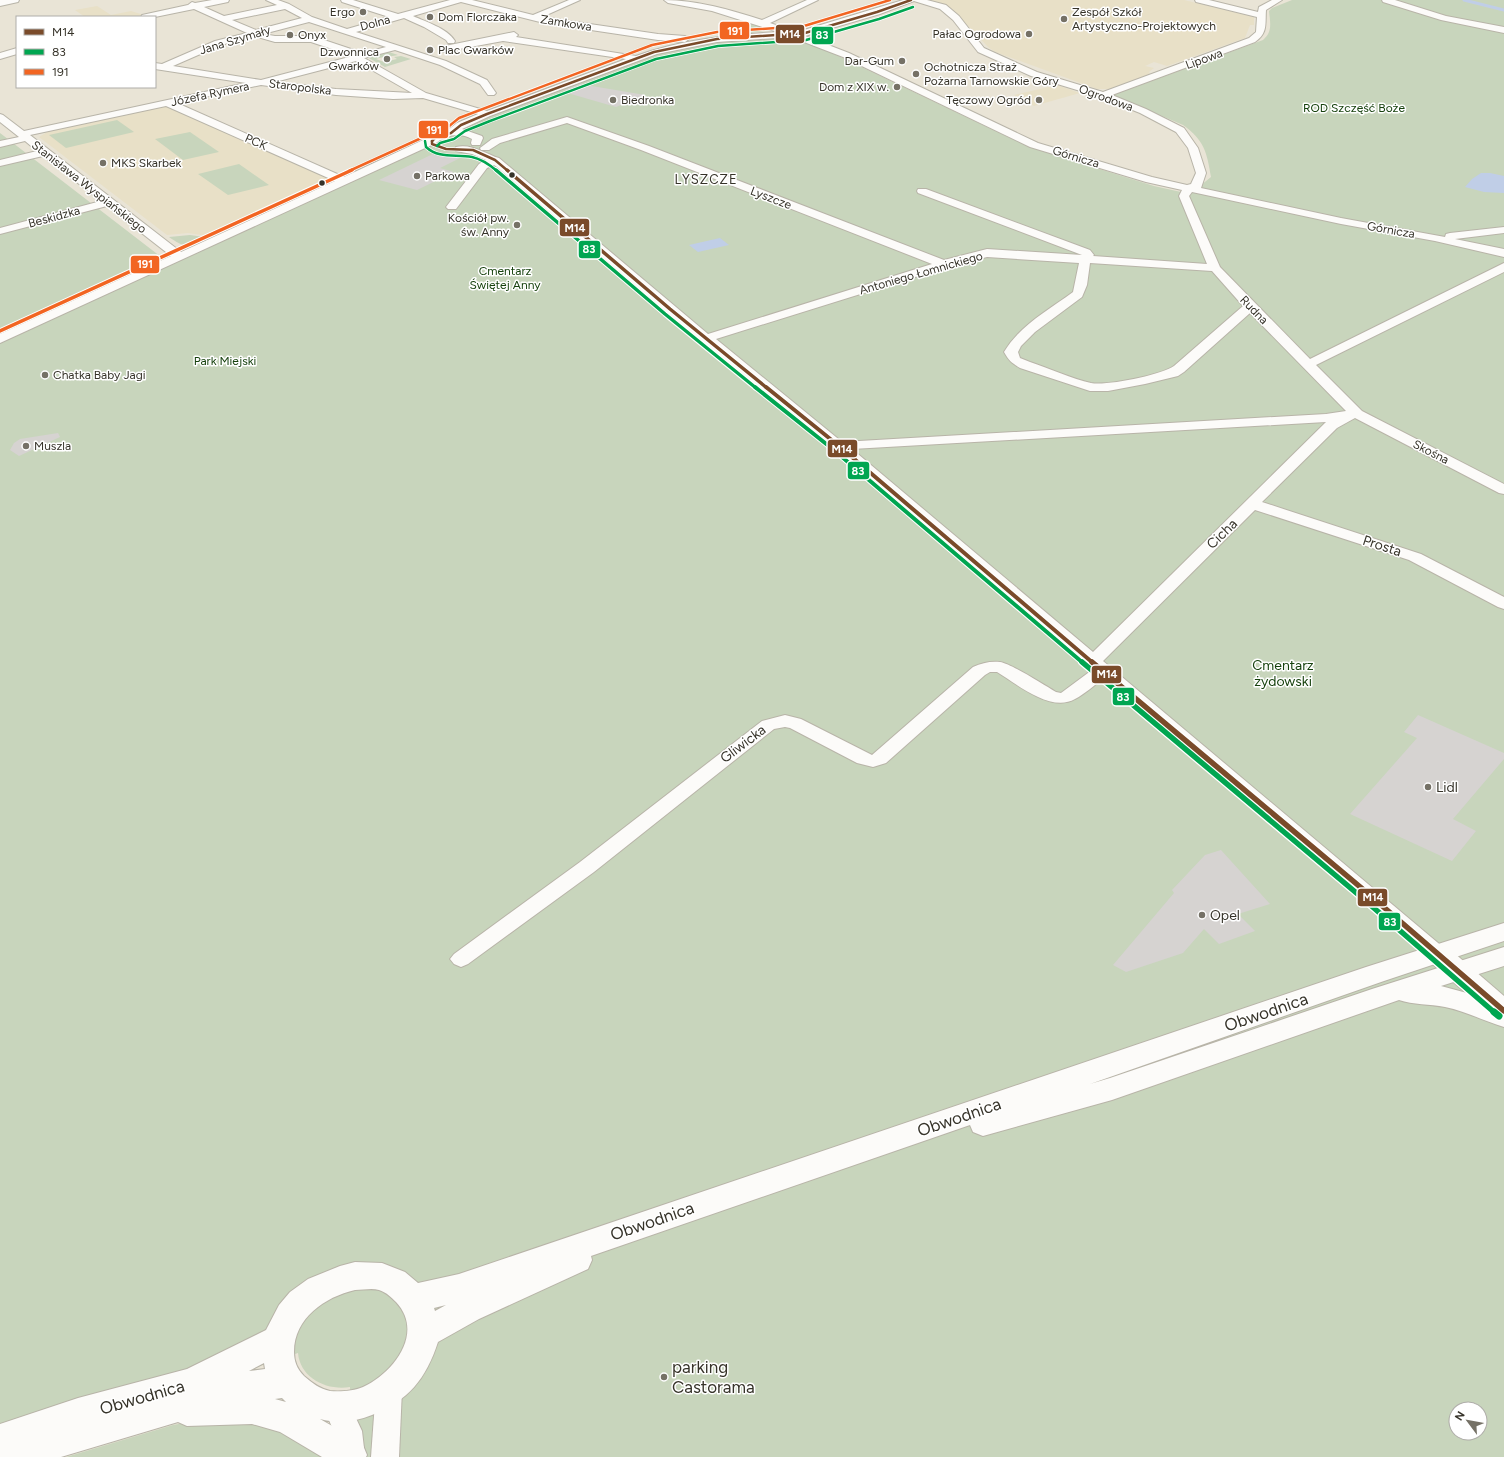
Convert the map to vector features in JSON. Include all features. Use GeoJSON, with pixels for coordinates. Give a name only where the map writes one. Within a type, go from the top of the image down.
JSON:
{"type":"FeatureCollection","features":[{"type":"Feature","properties":{"kind":"main road","name":"Obwodnica"},"geometry":{"type":"LineString","coordinates":[[423,1334],[468,1309],[580,1259],[980,1125],[1112,1089],[1392,993],[1504,932]]}},
{"type":"Feature","properties":{"kind":"main road","name":"Obwodnica"},"geometry":{"type":"LineString","coordinates":[[413,1297],[427,1296],[459,1288],[1069,1080],[1448,962],[1504,956]]}},
{"type":"Feature","properties":{"kind":"main road"},"geometry":{"type":"LineString","coordinates":[[1448,962],[1504,1011]]}},
{"type":"Feature","properties":{"kind":"main road"},"geometry":{"type":"LineString","coordinates":[[1392,993],[1430,993],[1468,1002],[1504,1017]]}},
{"type":"Feature","properties":{"kind":"main road"},"geometry":{"type":"LineString","coordinates":[[355,1276],[380,1277],[403,1287],[413,1297],[418,1305],[422,1315],[423,1334],[418,1354],[403,1376],[389,1389],[363,1403],[348,1406],[336,1406],[316,1402],[296,1391],[287,1382],[279,1367],[277,1351],[278,1340],[284,1324],[298,1304],[316,1290],[340,1279],[355,1276]]}},
{"type":"Feature","properties":{"kind":"main road","name":"Obwodnica"},"geometry":{"type":"LineString","coordinates":[[0,1440],[78,1414],[192,1383],[278,1340]]}},
{"type":"Feature","properties":{"kind":"main road","name":"Obwodnica"},"geometry":{"type":"LineString","coordinates":[[5,1457],[166,1411],[228,1389],[287,1382]]}},
{"type":"Feature","properties":{"kind":"main road"},"geometry":{"type":"LineString","coordinates":[[166,1411],[252,1408],[288,1418],[350,1456]]}},
{"type":"Feature","properties":{"kind":"street"},"geometry":{"type":"LineString","coordinates":[[0,4],[15,0]]}},
{"type":"Feature","properties":{"kind":"street"},"geometry":{"type":"LineString","coordinates":[[182,0],[254,33],[275,39],[312,39],[334,45],[360,55],[359,59],[423,95],[487,114]]}},
{"type":"Feature","properties":{"kind":"street"},"geometry":{"type":"LineString","coordinates":[[150,16],[222,0]]}},
{"type":"Feature","properties":{"kind":"street"},"geometry":{"type":"LineString","coordinates":[[270,0],[286,6],[309,19],[440,62],[484,82],[491,93],[524,100]]}},
{"type":"Feature","properties":{"kind":"street"},"geometry":{"type":"LineString","coordinates":[[345,0],[427,25],[449,38],[451,41]]}},
{"type":"Feature","properties":{"kind":"street"},"geometry":{"type":"LineString","coordinates":[[401,16],[459,0]]}},
{"type":"Feature","properties":{"kind":"street","name":"Zamkowa"},"geometry":{"type":"LineString","coordinates":[[462,0],[492,8],[532,22],[544,20],[702,42]]}},
{"type":"Feature","properties":{"kind":"street"},"geometry":{"type":"LineString","coordinates":[[532,22],[576,0]]}},
{"type":"Feature","properties":{"kind":"street","name":"Górnicza"},"geometry":{"type":"LineString","coordinates":[[668,0],[707,8],[762,23],[846,55],[1034,145],[1150,180],[1341,221],[1435,238],[1504,253]]}},
{"type":"Feature","properties":{"kind":"street"},"geometry":{"type":"LineString","coordinates":[[762,23],[814,0]]}},
{"type":"Feature","properties":{"kind":"street"},"geometry":{"type":"LineString","coordinates":[[451,133],[461,125],[487,114],[635,59],[681,46],[702,42],[804,33],[885,10],[911,0]]}},
{"type":"Feature","properties":{"kind":"street","name":"Ogrodowa"},"geometry":{"type":"LineString","coordinates":[[918,0],[943,7],[956,18],[981,50],[1034,74],[1103,95],[1143,111],[1180,130],[1193,148],[1201,173],[1192,188]]}},
{"type":"Feature","properties":{"kind":"street"},"geometry":{"type":"LineString","coordinates":[[1199,0],[1262,15],[1261,11],[1264,7],[1278,0]]}},
{"type":"Feature","properties":{"kind":"street"},"geometry":{"type":"LineString","coordinates":[[1386,0],[1444,18],[1504,30]]}},
{"type":"Feature","properties":{"kind":"street"},"geometry":{"type":"LineString","coordinates":[[492,8],[508,2]]}},
{"type":"Feature","properties":{"kind":"street"},"geometry":{"type":"LineString","coordinates":[[223,19],[286,6]]}},
{"type":"Feature","properties":{"kind":"street","name":"Lipowa"},"geometry":{"type":"LineString","coordinates":[[1103,95],[1252,40],[1260,34],[1262,15]]}},
{"type":"Feature","properties":{"kind":"street","name":"Dolna"},"geometry":{"type":"LineString","coordinates":[[345,32],[401,16]]}},
{"type":"Feature","properties":{"kind":"street","name":"Jana Szymały"},"geometry":{"type":"LineString","coordinates":[[159,66],[218,43],[309,19]]}},
{"type":"Feature","properties":{"kind":"street"},"geometry":{"type":"LineString","coordinates":[[301,39],[335,28]]}},
{"type":"Feature","properties":{"kind":"street"},"geometry":{"type":"LineString","coordinates":[[443,49],[452,49],[503,38],[523,31]]}},
{"type":"Feature","properties":{"kind":"street"},"geometry":{"type":"LineString","coordinates":[[503,38],[635,59]]}},
{"type":"Feature","properties":{"kind":"street"},"geometry":{"type":"LineString","coordinates":[[671,38],[680,42],[681,46]]}},
{"type":"Feature","properties":{"kind":"street"},"geometry":{"type":"LineString","coordinates":[[408,52],[451,41]]}},
{"type":"Feature","properties":{"kind":"street"},"geometry":{"type":"LineString","coordinates":[[440,62],[439,54],[451,41]]}},
{"type":"Feature","properties":{"kind":"street","name":"Józefa Rymera"},"geometry":{"type":"LineString","coordinates":[[0,144],[24,136],[262,82],[397,47]]}},
{"type":"Feature","properties":{"kind":"street"},"geometry":{"type":"LineString","coordinates":[[0,56],[16,51]]}},
{"type":"Feature","properties":{"kind":"street","name":"Staropolska"},"geometry":{"type":"LineString","coordinates":[[159,66],[262,82],[348,93],[404,96],[423,95]]}},
{"type":"Feature","properties":{"kind":"street"},"geometry":{"type":"LineString","coordinates":[[472,110],[483,104],[491,93]]}},
{"type":"Feature","properties":{"kind":"street","name":"PCK"},"geometry":{"type":"LineString","coordinates":[[168,103],[344,181]]}},
{"type":"Feature","properties":{"kind":"street","name":"Stanisława Wyspiańskiego"},"geometry":{"type":"LineString","coordinates":[[0,117],[179,256]]}},
{"type":"Feature","properties":{"kind":"street"},"geometry":{"type":"LineString","coordinates":[[469,134],[473,120]]}},
{"type":"Feature","properties":{"kind":"street","name":"Lyszcze"},"geometry":{"type":"LineString","coordinates":[[460,149],[504,139],[567,120],[644,148],[943,264]]}},
{"type":"Feature","properties":{"kind":"street"},"geometry":{"type":"LineString","coordinates":[[435,144],[436,137],[451,133],[469,134],[478,138],[481,145],[493,155],[495,160]]}},
{"type":"Feature","properties":{"kind":"street"},"geometry":{"type":"LineString","coordinates":[[0,339],[392,159],[435,144],[473,150],[495,160],[707,338],[839,446],[1448,962]]}},
{"type":"Feature","properties":{"kind":"street"},"geometry":{"type":"LineString","coordinates":[[0,163],[45,152]]}},
{"type":"Feature","properties":{"kind":"street"},"geometry":{"type":"LineString","coordinates":[[452,207],[483,166],[495,160]]}},
{"type":"Feature","properties":{"kind":"street","name":"Rudna"},"geometry":{"type":"LineString","coordinates":[[1192,188],[1184,196],[1215,268],[1250,306],[1357,414]]}},
{"type":"Feature","properties":{"kind":"street"},"geometry":{"type":"LineString","coordinates":[[922,191],[1061,242],[1086,252],[1088,255],[1083,270],[1082,288],[1078,294],[1023,335],[1014,344],[1011,352],[1015,360],[1038,370],[1090,387],[1108,386],[1173,373],[1250,306]]}},
{"type":"Feature","properties":{"kind":"street","name":"Beskidzka"},"geometry":{"type":"LineString","coordinates":[[0,231],[108,202]]}},
{"type":"Feature","properties":{"kind":"street"},"geometry":{"type":"LineString","coordinates":[[1435,238],[1504,230]]}},
{"type":"Feature","properties":{"kind":"street"},"geometry":{"type":"LineString","coordinates":[[1028,255],[1061,242]]}},
{"type":"Feature","properties":{"kind":"street","name":"Antoniego Łomnickiego"},"geometry":{"type":"LineString","coordinates":[[707,338],[943,264],[987,253],[1215,268]]}},
{"type":"Feature","properties":{"kind":"street"},"geometry":{"type":"LineString","coordinates":[[1309,364],[1504,267]]}},
{"type":"Feature","properties":{"kind":"street"},"geometry":{"type":"LineString","coordinates":[[839,446],[1080,430],[1326,418],[1357,414]]}},
{"type":"Feature","properties":{"kind":"street","name":"Skośna"},"geometry":{"type":"LineString","coordinates":[[1357,414],[1504,490]]}},
{"type":"Feature","properties":{"kind":"street","name":"Cicha"},"geometry":{"type":"LineString","coordinates":[[1097,666],[1252,504],[1332,425],[1357,414]]}},
{"type":"Feature","properties":{"kind":"street","name":"Prosta"},"geometry":{"type":"LineString","coordinates":[[1252,504],[1415,557],[1504,604]]}},
{"type":"Feature","properties":{"kind":"street","name":"Gliwicka"},"geometry":{"type":"LineString","coordinates":[[461,959],[586,867],[768,725],[785,721],[795,723],[864,758],[873,761],[879,759],[979,671],[987,667],[1000,667],[1052,697],[1061,698],[1068,696],[1097,666]]}},
{"type":"Feature","properties":{"kind":"street"},"geometry":{"type":"LineString","coordinates":[[385,1457],[389,1389]]}},
{"type":"Feature","properties":{"kind":"street"},"geometry":{"type":"LineString","coordinates":[[336,1406],[348,1431],[350,1456]]}},
{"type":"Feature","properties":{"kind":"shaded area"},"geometry":{"type":"Polygon","coordinates":[[[928,0],[1184,0],[1254,17],[1254,25],[1250,25],[1245,38],[1167,66],[1154,62],[1145,66],[1154,68],[1149,72],[1150,74],[1110,89],[1097,89],[995,52],[988,47],[952,9],[928,0]]]}},
{"type":"Feature","properties":{"kind":"shaded area"},"geometry":{"type":"Polygon","coordinates":[[[97,6],[111,15],[131,11],[144,15],[84,16],[75,10],[97,6]]]}},
{"type":"Feature","properties":{"kind":"shaded area","name":"Tęczowy Ogród"},"geometry":{"type":"Polygon","coordinates":[[[1057,85],[1080,93],[1034,106],[1014,95],[1057,85]]]}},
{"type":"Feature","properties":{"kind":"shaded area"},"geometry":{"type":"Polygon","coordinates":[[[168,106],[333,179],[208,236],[188,233],[167,235],[39,137],[47,132],[168,106]]]}},
{"type":"Feature","properties":{"kind":"green space"},"geometry":{"type":"Polygon","coordinates":[[[1292,0],[1504,0],[1504,1457],[352,1457],[350,1387],[332,1387],[316,1381],[309,1376],[304,1369],[300,1362],[298,1353],[0,1455],[0,133],[165,260],[484,113],[620,62],[661,48],[712,39],[778,32],[828,51],[1008,137],[1064,158],[1154,186],[1190,194],[1211,177],[1208,160],[1200,141],[1183,125],[1113,95],[1263,40],[1270,30],[1269,11],[1272,8],[1292,0]]]}},
{"type":"Feature","properties":{"kind":"green space"},"geometry":{"type":"Polygon","coordinates":[[[750,23],[756,23],[770,30],[716,38],[750,23]]]}},
{"type":"Feature","properties":{"kind":"green space"},"geometry":{"type":"Polygon","coordinates":[[[389,52],[398,55],[376,59],[384,62],[397,59],[394,57],[401,56],[411,59],[385,67],[367,57],[389,52]]]}},
{"type":"Feature","properties":{"kind":"green space"},"geometry":{"type":"Polygon","coordinates":[[[117,120],[134,132],[66,148],[49,135],[117,120]]]}},
{"type":"Feature","properties":{"kind":"green space"},"geometry":{"type":"Polygon","coordinates":[[[190,132],[219,152],[183,160],[155,139],[190,132]]]}},
{"type":"Feature","properties":{"kind":"green space"},"geometry":{"type":"Polygon","coordinates":[[[239,164],[269,185],[228,195],[198,174],[239,164]]]}},
{"type":"Feature","properties":{"kind":"green space"},"geometry":{"type":"Polygon","coordinates":[[[190,235],[204,237],[190,244],[183,245],[169,237],[190,235]]]}},
{"type":"Feature","properties":{"kind":"green space"},"geometry":{"type":"Polygon","coordinates":[[[206,1419],[259,1422],[304,1442],[321,1457],[66,1457],[173,1425],[206,1419]]]}},
{"type":"Feature","properties":{"kind":"water"},"geometry":{"type":"Polygon","coordinates":[[[1481,173],[1504,176],[1504,193],[1484,192],[1465,187],[1472,179],[1481,173]]]}},
{"type":"Feature","properties":{"kind":"water"},"geometry":{"type":"Polygon","coordinates":[[[720,238],[729,245],[698,252],[689,245],[720,238]]]}},
{"type":"Feature","properties":{"kind":"building","name":"Biedronka"},"geometry":{"type":"Polygon","coordinates":[[[580,84],[645,95],[616,107],[564,92],[565,90],[580,84]]]}},
{"type":"Feature","properties":{"kind":"building","name":"Parkowa"},"geometry":{"type":"Polygon","coordinates":[[[437,152],[460,158],[440,168],[454,172],[417,190],[379,180],[437,152]]]}},
{"type":"Feature","properties":{"kind":"building","name":"Muszla"},"geometry":{"type":"Polygon","coordinates":[[[58,433],[60,437],[19,456],[10,450],[14,443],[20,439],[58,433]]]}},
{"type":"Feature","properties":{"kind":"building","name":"Lidl"},"geometry":{"type":"Polygon","coordinates":[[[1418,715],[1504,753],[1504,759],[1453,819],[1476,831],[1452,861],[1350,814],[1417,738],[1404,732],[1418,715]]]}},
{"type":"Feature","properties":{"kind":"building","name":"Opel"},"geometry":{"type":"Polygon","coordinates":[[[1221,850],[1270,904],[1238,914],[1255,931],[1219,944],[1204,929],[1183,953],[1126,972],[1113,965],[1174,893],[1172,890],[1205,855],[1221,850]]]}},
{"type":"Feature","properties":{"kind":"waterway"},"geometry":{"type":"LineString","coordinates":[[1464,0],[1504,10]]}},
{"type":"Feature","properties":{"kind":"transit line","name":"191"},"geometry":{"type":"LineString","coordinates":[[0,331],[428,135],[433,130],[448,127],[459,118],[652,45],[717,32],[804,26],[890,0]]}},
{"type":"Feature","properties":{"kind":"transit line","name":"M14"},"geometry":{"type":"LineString","coordinates":[[432,141],[436,137],[451,133],[461,125],[487,114],[654,52],[717,39],[805,33],[877,12],[911,0]]}},
{"type":"Feature","properties":{"kind":"transit line","name":"83"},"geometry":{"type":"LineString","coordinates":[[437,146],[440,143],[454,139],[465,131],[490,121],[656,59],[718,46],[806,40],[879,19],[913,7]]}},
{"type":"Feature","properties":{"kind":"transit line","name":"83"},"geometry":{"type":"LineString","coordinates":[[425,141],[426,147],[436,154],[447,156],[465,156],[479,159],[491,166],[665,314],[835,451],[1360,896],[1499,1016]]}},
{"type":"Feature","properties":{"kind":"transit line","name":"M14"},"geometry":{"type":"LineString","coordinates":[[432,141],[432,144],[446,149],[473,150],[495,160],[670,309],[839,446],[1092,662],[1365,891],[1504,1011]]}},
{"type":"Feature","properties":{"kind":"place","name":"Ergo"},"geometry":{"type":"Point","coordinates":[363,12]}},
{"type":"Feature","properties":{"kind":"place","name":"Dom Florczaka"},"geometry":{"type":"Point","coordinates":[430,17]}},
{"type":"Feature","properties":{"kind":"place","name":"Zespół Szkół Artystyczno-Projektowych"},"geometry":{"type":"Point","coordinates":[1064,19]}},
{"type":"Feature","properties":{"kind":"place","name":"Pałac Ogrodowa"},"geometry":{"type":"Point","coordinates":[1029,34]}},
{"type":"Feature","properties":{"kind":"place","name":"Onyx"},"geometry":{"type":"Point","coordinates":[290,35]}},
{"type":"Feature","properties":{"kind":"place","name":"Plac Gwarków"},"geometry":{"type":"Point","coordinates":[430,50]}},
{"type":"Feature","properties":{"kind":"place","name":"Dzwonnica Gwarków"},"geometry":{"type":"Point","coordinates":[387,59]}},
{"type":"Feature","properties":{"kind":"place","name":"Dar-Gum"},"geometry":{"type":"Point","coordinates":[902,61]}},
{"type":"Feature","properties":{"kind":"place","name":"Ochotnicza Straż Pożarna Tarnowskie Góry"},"geometry":{"type":"Point","coordinates":[916,74]}},
{"type":"Feature","properties":{"kind":"place","name":"Dom z XIX w."},"geometry":{"type":"Point","coordinates":[897,87]}},
{"type":"Feature","properties":{"kind":"place","name":"Biedronka"},"geometry":{"type":"Point","coordinates":[613,100]}},
{"type":"Feature","properties":{"kind":"place","name":"Tęczowy Ogród"},"geometry":{"type":"Point","coordinates":[1039,100]}},
{"type":"Feature","properties":{"kind":"place","name":"MKS Skarbek"},"geometry":{"type":"Point","coordinates":[103,163]}},
{"type":"Feature","properties":{"kind":"place","name":"Parkowa"},"geometry":{"type":"Point","coordinates":[417,176]}},
{"type":"Feature","properties":{"kind":"place","name":"Kościół pw. św. Anny"},"geometry":{"type":"Point","coordinates":[517,225]}},
{"type":"Feature","properties":{"kind":"place","name":"Chatka Baby Jagi"},"geometry":{"type":"Point","coordinates":[45,375]}},
{"type":"Feature","properties":{"kind":"place","name":"Muszla"},"geometry":{"type":"Point","coordinates":[26,446]}},
{"type":"Feature","properties":{"kind":"place","name":"Lidl"},"geometry":{"type":"Point","coordinates":[1428,787]}},
{"type":"Feature","properties":{"kind":"place","name":"Opel"},"geometry":{"type":"Point","coordinates":[1202,915]}},
{"type":"Feature","properties":{"kind":"place","name":"parking Castorama"},"geometry":{"type":"Point","coordinates":[664,1377]}},
{"type":"Feature","properties":{"kind":"district","name":"LYSZCZE"},"geometry":{"type":"Point","coordinates":[706,179]}},
{"type":"Feature","properties":{"kind":"park label","name":"ROD Szczęść Boże"},"geometry":{"type":"Point","coordinates":[1354,108]}},
{"type":"Feature","properties":{"kind":"park label","name":"Cmentarz Świętej Anny"},"geometry":{"type":"Point","coordinates":[505,278]}},
{"type":"Feature","properties":{"kind":"park label","name":"Park Miejski"},"geometry":{"type":"Point","coordinates":[225,361]}},
{"type":"Feature","properties":{"kind":"park label","name":"Cmentarz żydowski"},"geometry":{"type":"Point","coordinates":[1283,674]}}]}
